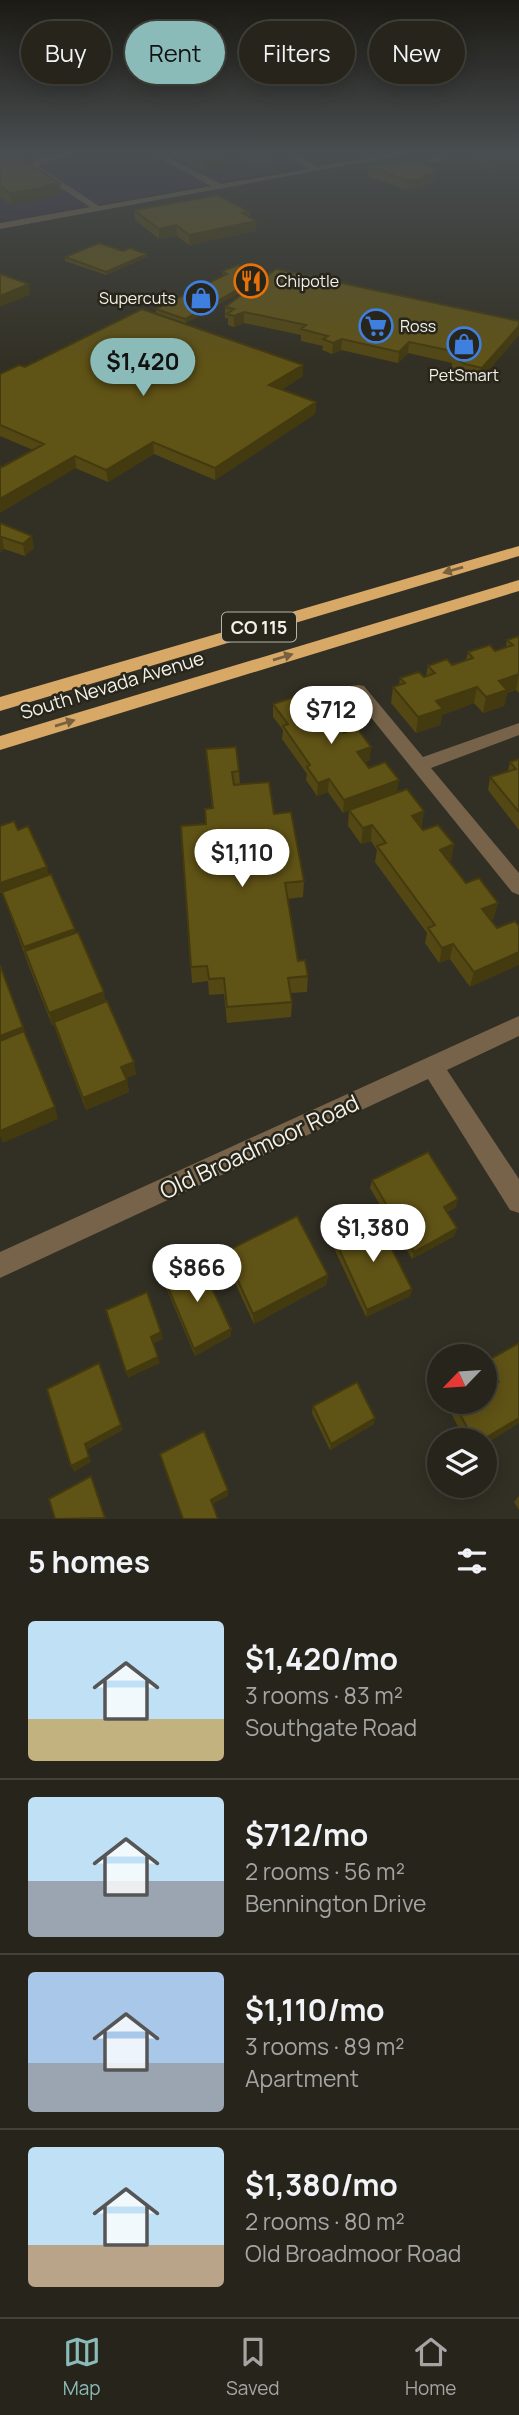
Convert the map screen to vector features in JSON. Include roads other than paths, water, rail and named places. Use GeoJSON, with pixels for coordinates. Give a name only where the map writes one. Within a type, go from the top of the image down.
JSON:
{"type":"FeatureCollection","features":[{"type":"Feature","properties":{"kind":"highway","name":"South Nevada Avenue"},"geometry":{"type":"LineString","coordinates":[[0,704],[519,551]]}},
{"type":"Feature","properties":{"kind":"highway","name":"South Nevada Avenue"},"geometry":{"type":"LineString","coordinates":[[0,743],[519,585]]}},
{"type":"Feature","properties":{"kind":"street"},"geometry":{"type":"LineString","coordinates":[[358,690],[516,878]]}},
{"type":"Feature","properties":{"kind":"street"},"geometry":{"type":"LineString","coordinates":[[420,765],[519,729]]}},
{"type":"Feature","properties":{"kind":"street","name":"Old Broadmoor Road"},"geometry":{"type":"LineString","coordinates":[[0,1265],[519,1026]]}},
{"type":"Feature","properties":{"kind":"street"},"geometry":{"type":"LineString","coordinates":[[432,1066],[519,1201]]}},
{"type":"Feature","properties":{"kind":"place","name":"Chipotle"},"geometry":{"type":"Point","coordinates":[251,281]}},
{"type":"Feature","properties":{"kind":"place","name":"Supercuts"},"geometry":{"type":"Point","coordinates":[201,298]}},
{"type":"Feature","properties":{"kind":"place","name":"Ross"},"geometry":{"type":"Point","coordinates":[376,326]}},
{"type":"Feature","properties":{"kind":"place","name":"PetSmart"},"geometry":{"type":"Point","coordinates":[464,344]}}]}
